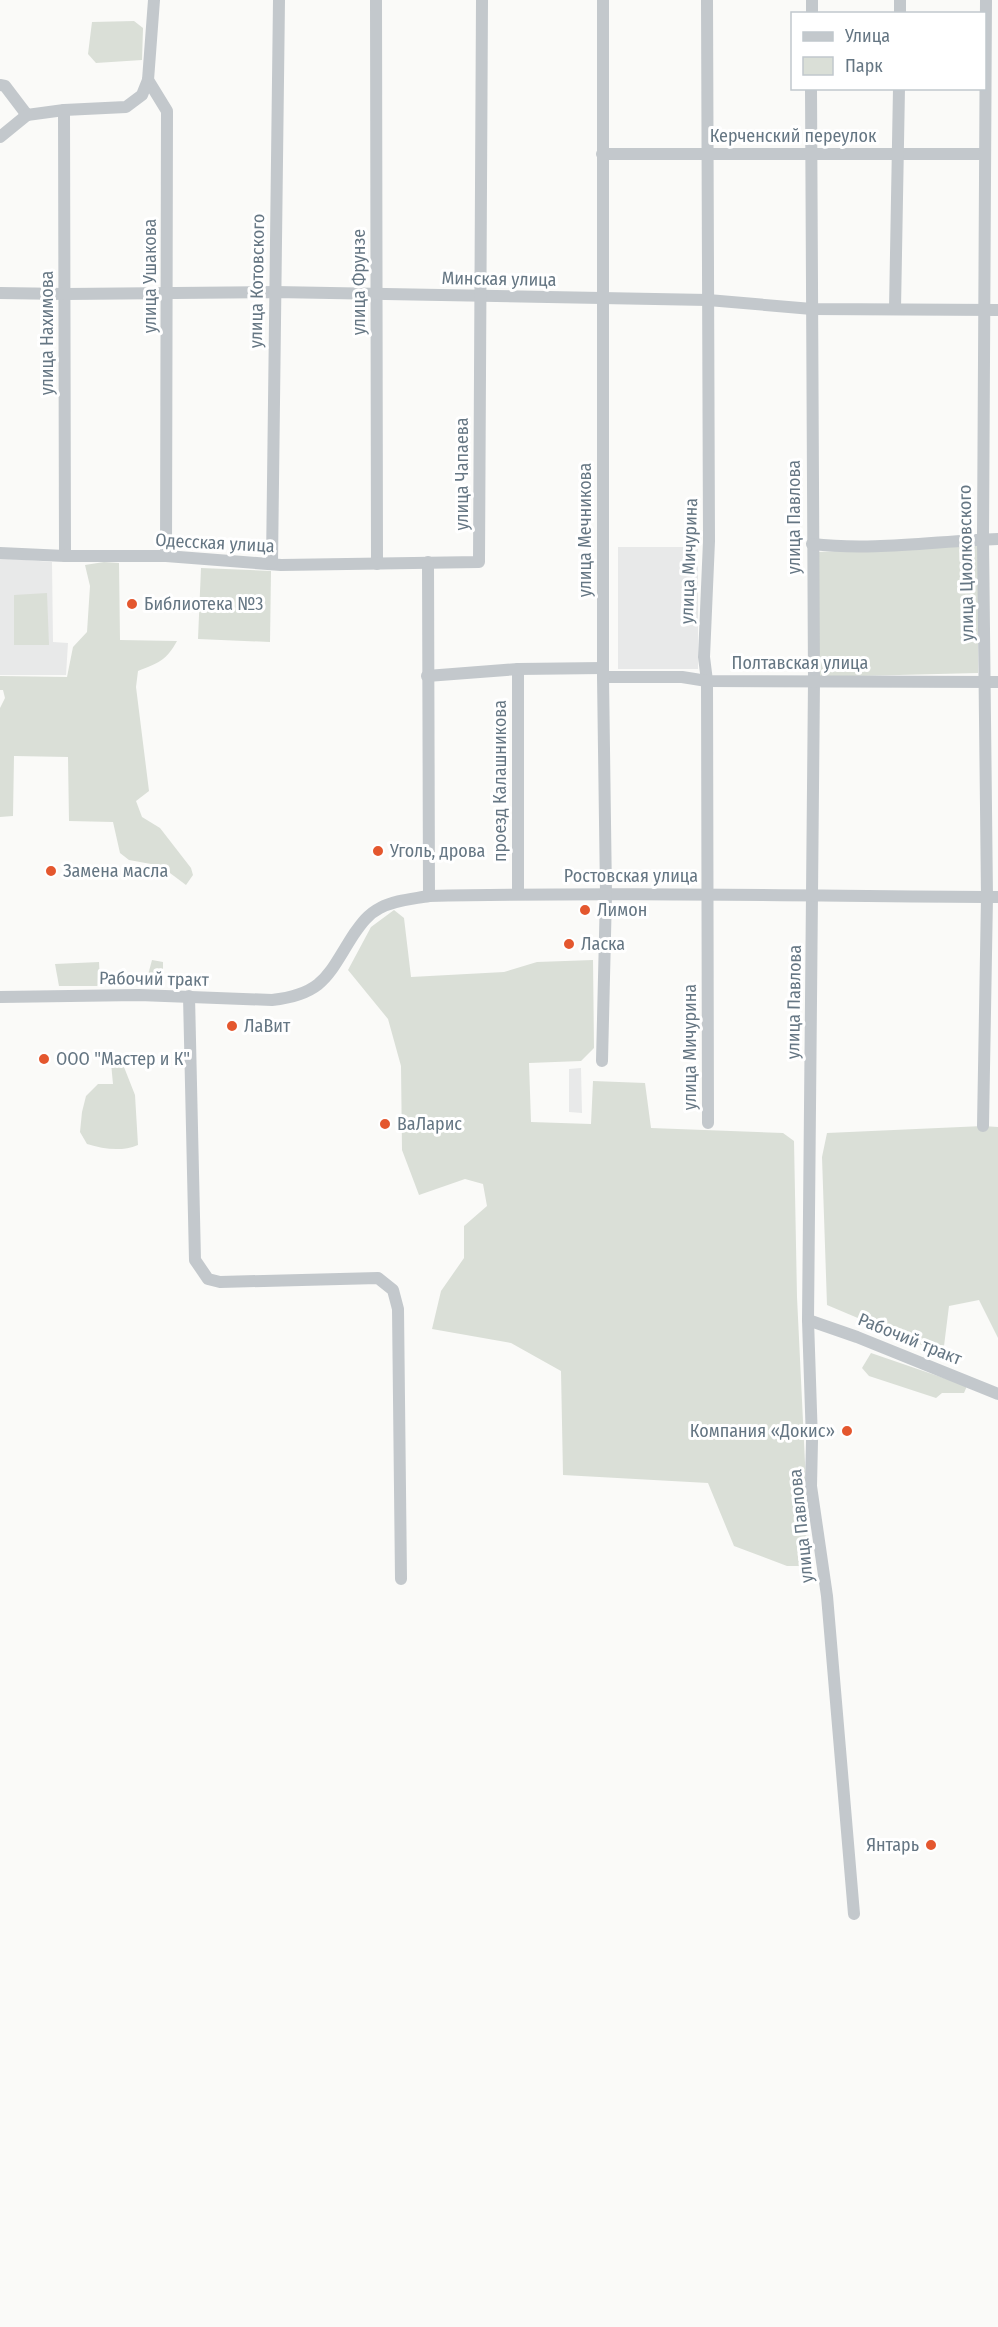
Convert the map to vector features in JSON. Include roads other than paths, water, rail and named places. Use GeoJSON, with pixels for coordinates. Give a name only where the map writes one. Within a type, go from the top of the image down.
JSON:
{"type":"FeatureCollection","features":[{"type":"Feature","properties":{"kind":"street"},"geometry":{"type":"LineString","coordinates":[[0,137],[27,115],[126,106],[142,96],[148,80],[154,0]]}},
{"type":"Feature","properties":{"kind":"street","name":"улица Котовского"},"geometry":{"type":"LineString","coordinates":[[272,562],[279,0]]}},
{"type":"Feature","properties":{"kind":"street","name":"улица Фрунзе"},"geometry":{"type":"LineString","coordinates":[[376,0],[377,564]]}},
{"type":"Feature","properties":{"kind":"street","name":"улица Чапаева"},"geometry":{"type":"LineString","coordinates":[[428,562],[479,562],[482,0]]}},
{"type":"Feature","properties":{"kind":"street","name":"улица Мечникова"},"geometry":{"type":"LineString","coordinates":[[602,1061],[606,894],[603,672],[603,0]]}},
{"type":"Feature","properties":{"kind":"street","name":"улица Мичурина"},"geometry":{"type":"LineString","coordinates":[[707,0],[709,541],[704,657],[707,681],[709,893],[708,1123]]}},
{"type":"Feature","properties":{"kind":"street","name":"улица Ушакова"},"geometry":{"type":"LineString","coordinates":[[148,80],[167,111],[166,556]]}},
{"type":"Feature","properties":{"kind":"street"},"geometry":{"type":"LineString","coordinates":[[0,85],[5,86],[27,115]]}},
{"type":"Feature","properties":{"kind":"street","name":"улица Павлова"},"geometry":{"type":"LineString","coordinates":[[811,90],[814,681],[808,1320],[812,1441],[811,1486],[827,1596],[854,1914]]}},
{"type":"Feature","properties":{"kind":"street"},"geometry":{"type":"LineString","coordinates":[[896,309],[899,90]]}},
{"type":"Feature","properties":{"kind":"street","name":"улица Циолковского"},"geometry":{"type":"LineString","coordinates":[[983,1126],[992,897],[992,682],[983,540],[985,90]]}},
{"type":"Feature","properties":{"kind":"street","name":"улица Нахимова"},"geometry":{"type":"LineString","coordinates":[[64,110],[65,556]]}},
{"type":"Feature","properties":{"kind":"street","name":"Керченский переулок"},"geometry":{"type":"LineString","coordinates":[[602,154],[985,153]]}},
{"type":"Feature","properties":{"kind":"street","name":"Минская улица"},"geometry":{"type":"LineString","coordinates":[[0,293],[275,292],[708,300],[812,309],[998,310]]}},
{"type":"Feature","properties":{"kind":"street"},"geometry":{"type":"LineString","coordinates":[[812,544],[835,547],[875,546],[998,539]]}},
{"type":"Feature","properties":{"kind":"street","name":"Одесская улица"},"geometry":{"type":"LineString","coordinates":[[0,553],[65,556],[166,556],[272,562],[281,565],[428,562]]}},
{"type":"Feature","properties":{"kind":"street"},"geometry":{"type":"LineString","coordinates":[[428,562],[429,896]]}},
{"type":"Feature","properties":{"kind":"street","name":"Полтавская улица"},"geometry":{"type":"LineString","coordinates":[[427,676],[518,669],[682,677],[707,681],[992,682]]}},
{"type":"Feature","properties":{"kind":"street","name":"проезд Калашникова"},"geometry":{"type":"LineString","coordinates":[[518,669],[519,894]]}},
{"type":"Feature","properties":{"kind":"street","name":"Ростовская улица"},"geometry":{"type":"LineString","coordinates":[[307,993],[328,974],[365,919],[379,908],[396,902],[429,896],[709,893],[813,897],[992,897]]}},
{"type":"Feature","properties":{"kind":"street","name":"Рабочий тракт"},"geometry":{"type":"LineString","coordinates":[[0,997],[189,996],[272,1000],[307,993]]}},
{"type":"Feature","properties":{"kind":"street"},"geometry":{"type":"LineString","coordinates":[[189,996],[195,1260],[208,1279],[220,1282],[378,1278],[393,1290],[398,1309],[401,1579]]}},
{"type":"Feature","properties":{"kind":"street","name":"Рабочий тракт"},"geometry":{"type":"LineString","coordinates":[[808,1320],[857,1337],[998,1394]]}},
{"type":"Feature","properties":{"kind":"place","name":"Библиотека №3"},"geometry":{"type":"Point","coordinates":[132,604]}},
{"type":"Feature","properties":{"kind":"place","name":"Уголь, дрова"},"geometry":{"type":"Point","coordinates":[378,851]}},
{"type":"Feature","properties":{"kind":"place","name":"Замена масла"},"geometry":{"type":"Point","coordinates":[51,871]}},
{"type":"Feature","properties":{"kind":"place","name":"Лимон"},"geometry":{"type":"Point","coordinates":[585,910]}},
{"type":"Feature","properties":{"kind":"place","name":"Ласка"},"geometry":{"type":"Point","coordinates":[569,944]}},
{"type":"Feature","properties":{"kind":"place","name":"ЛаВит"},"geometry":{"type":"Point","coordinates":[232,1026]}},
{"type":"Feature","properties":{"kind":"place","name":"ООО \"Мастер и К\""},"geometry":{"type":"Point","coordinates":[44,1059]}},
{"type":"Feature","properties":{"kind":"place","name":"ВаЛарис"},"geometry":{"type":"Point","coordinates":[385,1124]}},
{"type":"Feature","properties":{"kind":"place","name":"Компания «Докис»"},"geometry":{"type":"Point","coordinates":[847,1431]}},
{"type":"Feature","properties":{"kind":"place","name":"Янтарь"},"geometry":{"type":"Point","coordinates":[931,1845]}}]}
